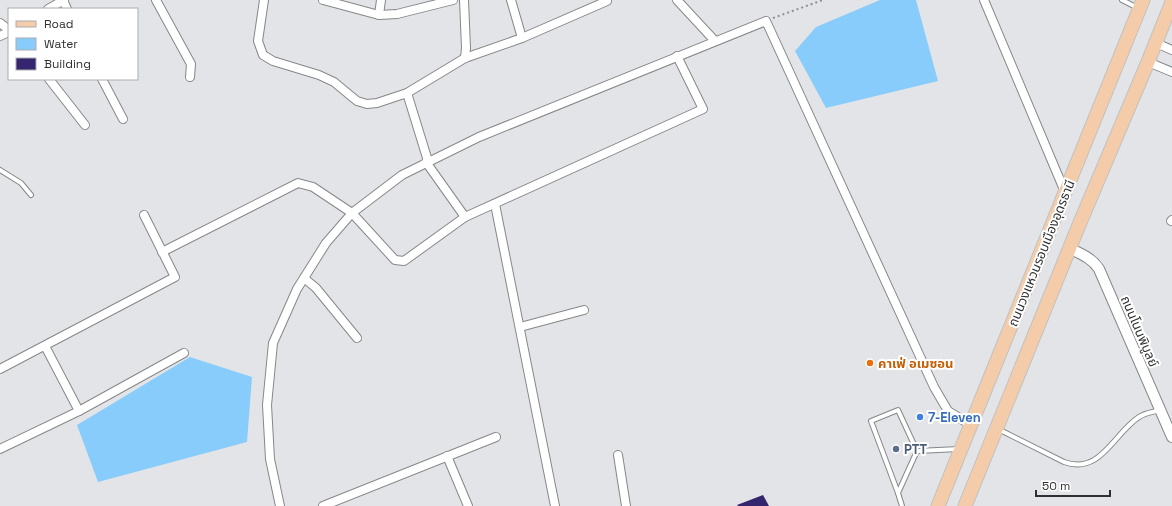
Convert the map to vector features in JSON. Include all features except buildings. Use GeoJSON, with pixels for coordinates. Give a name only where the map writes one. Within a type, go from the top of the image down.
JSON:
{"type":"FeatureCollection","features":[{"type":"Feature","properties":{"kind":"main road","name":"ถนนวงแหวนรอบเมืองอุดรธานี"},"geometry":{"type":"LineString","coordinates":[[965,506],[1069,248],[1172,2]]}},
{"type":"Feature","properties":{"kind":"main road","name":"ถนนวงแหวนรอบเมืองอุดรธานี"},"geometry":{"type":"LineString","coordinates":[[938,506],[1142,4]]}},
{"type":"Feature","properties":{"kind":"street"},"geometry":{"type":"LineString","coordinates":[[50,8],[63,0]]}},
{"type":"Feature","properties":{"kind":"street"},"geometry":{"type":"LineString","coordinates":[[156,0],[191,64],[190,77]]}},
{"type":"Feature","properties":{"kind":"street"},"geometry":{"type":"LineString","coordinates":[[264,0],[258,41],[263,55],[273,61],[319,75],[334,82],[357,101],[367,104],[377,103],[407,93],[464,58],[522,38],[607,1]]}},
{"type":"Feature","properties":{"kind":"street"},"geometry":{"type":"LineString","coordinates":[[323,0],[341,3],[379,15],[397,14],[453,0]]}},
{"type":"Feature","properties":{"kind":"street"},"geometry":{"type":"LineString","coordinates":[[379,15],[381,0]]}},
{"type":"Feature","properties":{"kind":"street"},"geometry":{"type":"LineString","coordinates":[[464,0],[466,48],[464,58]]}},
{"type":"Feature","properties":{"kind":"street"},"geometry":{"type":"LineString","coordinates":[[511,0],[522,38]]}},
{"type":"Feature","properties":{"kind":"street"},"geometry":{"type":"LineString","coordinates":[[677,0],[712,38]]}},
{"type":"Feature","properties":{"kind":"street"},"geometry":{"type":"LineString","coordinates":[[984,0],[1065,192]]}},
{"type":"Feature","properties":{"kind":"street"},"geometry":{"type":"LineString","coordinates":[[280,506],[270,460],[267,405],[274,343],[297,289],[326,243],[352,213],[402,175],[479,137],[677,56],[712,38],[766,20],[934,387],[948,411],[971,425]]}},
{"type":"Feature","properties":{"kind":"street"},"geometry":{"type":"LineString","coordinates":[[0,22],[8,30]]}},
{"type":"Feature","properties":{"kind":"street"},"geometry":{"type":"LineString","coordinates":[[1156,43],[1172,50]]}},
{"type":"Feature","properties":{"kind":"street"},"geometry":{"type":"LineString","coordinates":[[162,252],[298,184],[313,186],[352,213],[395,260],[404,261],[465,217],[703,109],[677,56]]}},
{"type":"Feature","properties":{"kind":"street"},"geometry":{"type":"LineString","coordinates":[[1148,62],[1172,72]]}},
{"type":"Feature","properties":{"kind":"street"},"geometry":{"type":"LineString","coordinates":[[49,80],[85,125]]}},
{"type":"Feature","properties":{"kind":"street"},"geometry":{"type":"LineString","coordinates":[[103,80],[123,119]]}},
{"type":"Feature","properties":{"kind":"street"},"geometry":{"type":"LineString","coordinates":[[407,93],[427,162],[465,217]]}},
{"type":"Feature","properties":{"kind":"street"},"geometry":{"type":"LineString","coordinates":[[494,204],[555,506]]}},
{"type":"Feature","properties":{"kind":"street"},"geometry":{"type":"LineString","coordinates":[[0,369],[175,277],[144,215]]}},
{"type":"Feature","properties":{"kind":"street","name":"ถนนโนนพิบูลย์"},"geometry":{"type":"LineString","coordinates":[[1069,248],[1089,258],[1099,269],[1172,438]]}},
{"type":"Feature","properties":{"kind":"street"},"geometry":{"type":"LineString","coordinates":[[304,278],[316,288],[357,338]]}},
{"type":"Feature","properties":{"kind":"street"},"geometry":{"type":"LineString","coordinates":[[520,327],[584,310]]}},
{"type":"Feature","properties":{"kind":"street"},"geometry":{"type":"LineString","coordinates":[[45,346],[79,411]]}},
{"type":"Feature","properties":{"kind":"street"},"geometry":{"type":"LineString","coordinates":[[0,449],[79,411],[184,353]]}},
{"type":"Feature","properties":{"kind":"street"},"geometry":{"type":"LineString","coordinates":[[323,506],[496,437]]}},
{"type":"Feature","properties":{"kind":"street"},"geometry":{"type":"LineString","coordinates":[[618,454],[626,506]]}},
{"type":"Feature","properties":{"kind":"street"},"geometry":{"type":"LineString","coordinates":[[447,456],[468,506]]}},
{"type":"Feature","properties":{"kind":"lane"},"geometry":{"type":"LineString","coordinates":[[1122,0],[1142,4]]}},
{"type":"Feature","properties":{"kind":"lane"},"geometry":{"type":"LineString","coordinates":[[0,170],[21,183],[31,195]]}},
{"type":"Feature","properties":{"kind":"lane"},"geometry":{"type":"LineString","coordinates":[[898,493],[917,451],[898,410],[871,421],[902,506]]}},
{"type":"Feature","properties":{"kind":"lane"},"geometry":{"type":"LineString","coordinates":[[996,428],[1071,464],[1086,464],[1097,458],[1138,418],[1160,410]]}},
{"type":"Feature","properties":{"kind":"lane"},"geometry":{"type":"LineString","coordinates":[[917,451],[962,449]]}},
{"type":"Feature","properties":{"kind":"path"},"geometry":{"type":"LineString","coordinates":[[766,20],[823,0]]}},
{"type":"Feature","properties":{"kind":"water"},"geometry":{"type":"Polygon","coordinates":[[[880,0],[916,0],[938,81],[826,108],[795,51],[816,27],[880,0]]]}},
{"type":"Feature","properties":{"kind":"water"},"geometry":{"type":"Polygon","coordinates":[[[190,357],[252,377],[247,442],[98,482],[77,425],[190,357]]]}},
{"type":"Feature","properties":{"kind":"place","name":"คาเฟ่ อเมซอน"},"geometry":{"type":"Point","coordinates":[870,363]}},
{"type":"Feature","properties":{"kind":"place","name":"7-Eleven"},"geometry":{"type":"Point","coordinates":[920,417]}},
{"type":"Feature","properties":{"kind":"place","name":"PTT"},"geometry":{"type":"Point","coordinates":[896,449]}}]}
